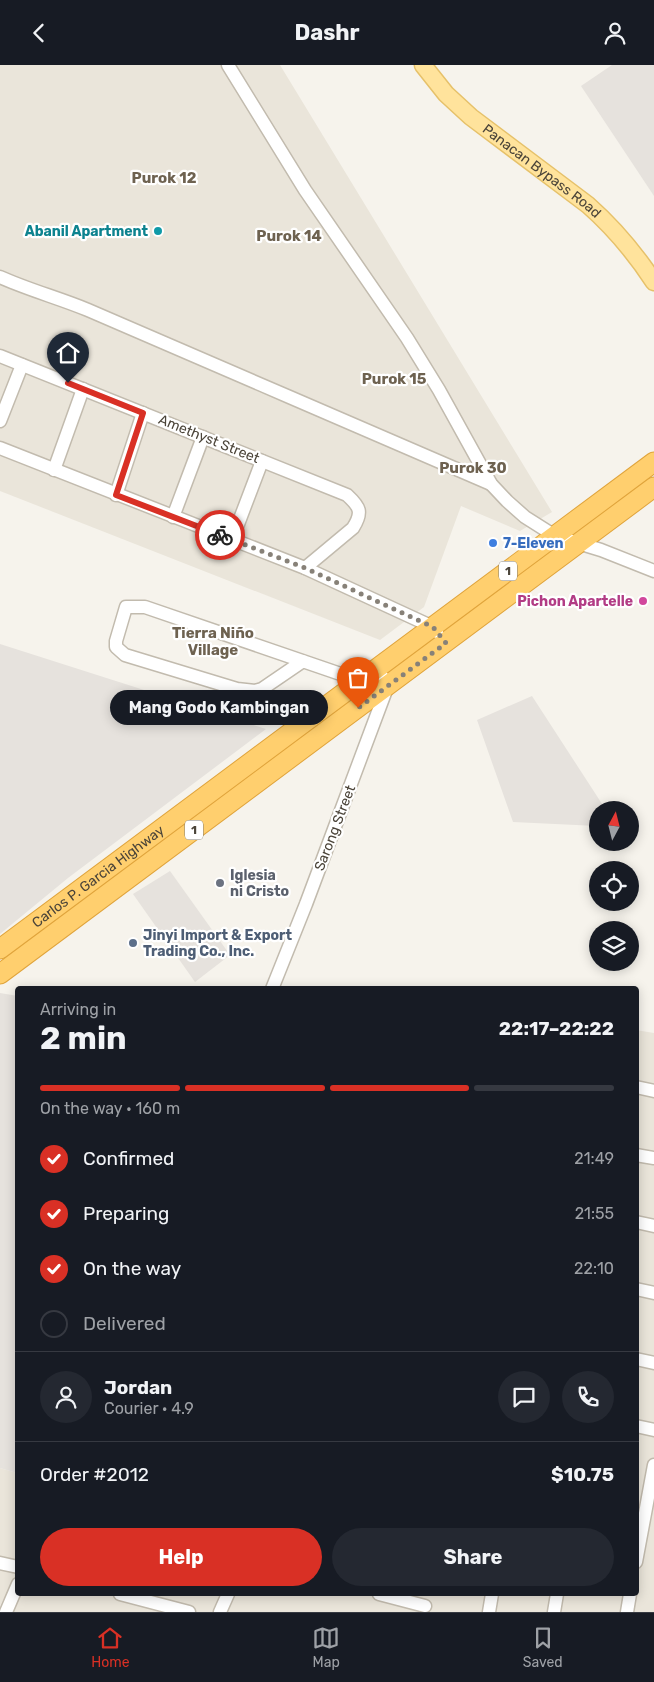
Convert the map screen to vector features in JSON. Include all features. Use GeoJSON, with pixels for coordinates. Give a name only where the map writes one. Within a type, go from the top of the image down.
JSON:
{"type":"FeatureCollection","features":[{"type":"Feature","properties":{"kind":"highway","name":"Carlos P. Garcia Highway"},"geometry":{"type":"LineString","coordinates":[[0,949],[555,536],[652,467]]}},
{"type":"Feature","properties":{"kind":"highway","name":"Carlos P. Garcia Highway"},"geometry":{"type":"LineString","coordinates":[[0,974],[654,487]]}},
{"type":"Feature","properties":{"kind":"main road","name":"Panacan Bypass Road"},"geometry":{"type":"LineString","coordinates":[[422,65],[446,94],[472,117],[588,205],[606,221],[630,248],[654,282]]}},
{"type":"Feature","properties":{"kind":"street"},"geometry":{"type":"LineString","coordinates":[[228,65],[305,190],[407,338],[439,390],[491,484],[525,517],[555,536],[654,571]]}},
{"type":"Feature","properties":{"kind":"street"},"geometry":{"type":"LineString","coordinates":[[0,277],[24,288],[86,309],[361,430],[491,484]]}},
{"type":"Feature","properties":{"kind":"street","name":"Amethyst Street"},"geometry":{"type":"LineString","coordinates":[[0,356],[347,495],[360,512],[359,519],[354,528],[305,568]]}},
{"type":"Feature","properties":{"kind":"street"},"geometry":{"type":"LineString","coordinates":[[0,421],[22,365]]}},
{"type":"Feature","properties":{"kind":"street"},"geometry":{"type":"LineString","coordinates":[[54,470],[83,389]]}},
{"type":"Feature","properties":{"kind":"street"},"geometry":{"type":"LineString","coordinates":[[116,495],[143,413]]}},
{"type":"Feature","properties":{"kind":"street"},"geometry":{"type":"LineString","coordinates":[[173,517],[203,437]]}},
{"type":"Feature","properties":{"kind":"street"},"geometry":{"type":"LineString","coordinates":[[0,448],[305,568],[433,627],[446,643]]}},
{"type":"Feature","properties":{"kind":"street"},"geometry":{"type":"LineString","coordinates":[[232,540],[262,461]]}},
{"type":"Feature","properties":{"kind":"street"},"geometry":{"type":"LineString","coordinates":[[303,661],[262,689],[255,691],[237,689],[125,655],[116,647],[116,641],[126,607],[138,605],[145,607],[303,661],[361,681]]}},
{"type":"Feature","properties":{"kind":"street"},"geometry":{"type":"LineString","coordinates":[[377,669],[388,685]]}},
{"type":"Feature","properties":{"kind":"street","name":"Sarong Street"},"geometry":{"type":"LineString","coordinates":[[273,986],[388,685]]}},
{"type":"Feature","properties":{"kind":"street"},"geometry":{"type":"LineString","coordinates":[[639,1088],[654,1091]]}},
{"type":"Feature","properties":{"kind":"street"},"geometry":{"type":"LineString","coordinates":[[639,1156],[654,1158]]}},
{"type":"Feature","properties":{"kind":"street"},"geometry":{"type":"LineString","coordinates":[[639,1223],[654,1226]]}},
{"type":"Feature","properties":{"kind":"street"},"geometry":{"type":"LineString","coordinates":[[639,1290],[654,1293]]}},
{"type":"Feature","properties":{"kind":"street"},"geometry":{"type":"LineString","coordinates":[[639,1360],[654,1363]]}},
{"type":"Feature","properties":{"kind":"street"},"geometry":{"type":"LineString","coordinates":[[639,1426],[654,1429]]}},
{"type":"Feature","properties":{"kind":"street"},"geometry":{"type":"LineString","coordinates":[[639,1546],[654,1465]]}},
{"type":"Feature","properties":{"kind":"street"},"geometry":{"type":"LineString","coordinates":[[0,1563],[15,1566]]}},
{"type":"Feature","properties":{"kind":"street"},"geometry":{"type":"LineString","coordinates":[[6,1612],[15,1591]]}},
{"type":"Feature","properties":{"kind":"street"},"geometry":{"type":"LineString","coordinates":[[136,1596],[151,1598],[189,1612]]}},
{"type":"Feature","properties":{"kind":"street"},"geometry":{"type":"LineString","coordinates":[[220,1612],[227,1596]]}},
{"type":"Feature","properties":{"kind":"street"},"geometry":{"type":"LineString","coordinates":[[388,1596],[425,1604]]}},
{"type":"Feature","properties":{"kind":"street"},"geometry":{"type":"LineString","coordinates":[[489,1612],[492,1596]]}},
{"type":"Feature","properties":{"kind":"street"},"geometry":{"type":"LineString","coordinates":[[554,1612],[557,1596]]}},
{"type":"Feature","properties":{"kind":"street"},"geometry":{"type":"LineString","coordinates":[[627,1612],[630,1596]]}},
{"type":"Feature","properties":{"kind":"shaded area"},"geometry":{"type":"Polygon","coordinates":[[[0,65],[280,65],[552,512],[520,531],[461,506],[424,607],[380,640],[0,491],[0,65]]]}},
{"type":"Feature","properties":{"kind":"shaded area"},"geometry":{"type":"Polygon","coordinates":[[[612,65],[654,65],[654,196],[581,86],[612,65]]]}},
{"type":"Feature","properties":{"kind":"shaded area"},"geometry":{"type":"Polygon","coordinates":[[[0,644],[266,729],[68,878],[0,934],[0,644]]]}},
{"type":"Feature","properties":{"kind":"shaded area"},"geometry":{"type":"Polygon","coordinates":[[[532,696],[600,801],[589,801],[589,826],[513,822],[477,720],[532,696]]]}},
{"type":"Feature","properties":{"kind":"shaded area"},"geometry":{"type":"Polygon","coordinates":[[[170,871],[230,955],[195,982],[133,894],[170,871]]]}},
{"type":"Feature","properties":{"kind":"shaded area"},"geometry":{"type":"Polygon","coordinates":[[[0,993],[15,996],[15,1472],[0,1468],[0,993]]]}},
{"type":"Feature","properties":{"kind":"shaded area"},"geometry":{"type":"Polygon","coordinates":[[[639,1030],[654,1033],[654,1612],[12,1612],[16,1602],[4,1598],[0,1606],[0,1468],[15,1472],[15,1596],[639,1596],[639,1030]]]}},
{"type":"Feature","properties":{"kind":"way so far"},"geometry":{"type":"LineString","coordinates":[[220,535],[305,568],[433,627],[446,643],[358,708]]}},
{"type":"Feature","properties":{"kind":"place","name":"Abanil Apartment"},"geometry":{"type":"Point","coordinates":[158,231]}},
{"type":"Feature","properties":{"kind":"place","name":"7-Eleven"},"geometry":{"type":"Point","coordinates":[493,543]}},
{"type":"Feature","properties":{"kind":"place","name":"Pichon Apartelle"},"geometry":{"type":"Point","coordinates":[643,601]}},
{"type":"Feature","properties":{"kind":"place","name":"Mang Godo Kambingan"},"geometry":{"type":"Point","coordinates":[358,708]}},
{"type":"Feature","properties":{"kind":"place","name":"Iglesia ni Cristo"},"geometry":{"type":"Point","coordinates":[220,883]}},
{"type":"Feature","properties":{"kind":"place","name":"Jinyi Import & Export Trading Co., Inc."},"geometry":{"type":"Point","coordinates":[133,943]}},
{"type":"Feature","properties":{"kind":"district","name":"Purok 12"},"geometry":{"type":"Point","coordinates":[164,178]}},
{"type":"Feature","properties":{"kind":"district","name":"Purok 14"},"geometry":{"type":"Point","coordinates":[289,236]}},
{"type":"Feature","properties":{"kind":"district","name":"Purok 15"},"geometry":{"type":"Point","coordinates":[394,379]}},
{"type":"Feature","properties":{"kind":"district","name":"Purok 30"},"geometry":{"type":"Point","coordinates":[473,468]}},
{"type":"Feature","properties":{"kind":"district","name":"Tierra Niño Village"},"geometry":{"type":"Point","coordinates":[213,642]}},
{"type":"Feature","properties":{"kind":"route"},"geometry":{"type":"LineString","coordinates":[[68,383],[143,413],[116,495],[220,535]]}}]}
